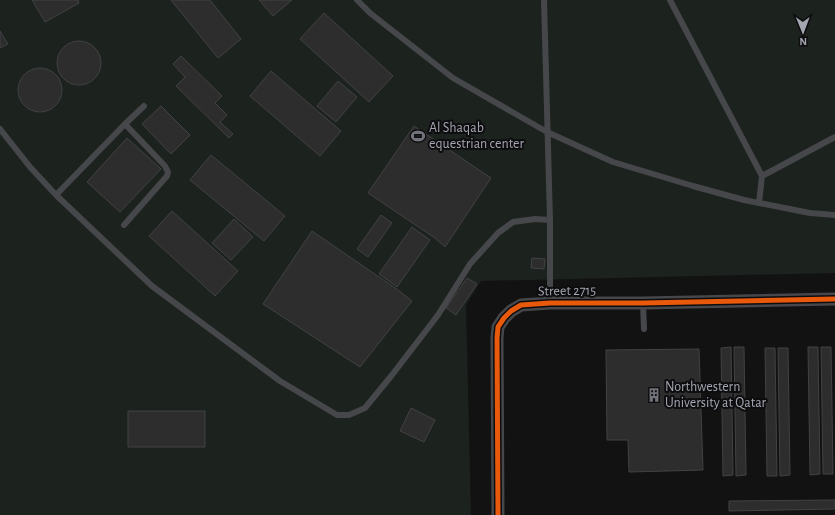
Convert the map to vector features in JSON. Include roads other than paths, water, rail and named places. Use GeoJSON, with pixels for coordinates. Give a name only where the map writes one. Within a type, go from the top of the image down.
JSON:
{"type":"FeatureCollection","features":[{"type":"Feature","properties":{"kind":"street","name":"Street 2715"},"geometry":{"type":"LineString","coordinates":[[498,515],[497,338],[498,328],[504,318],[511,311],[521,305],[550,303],[643,303],[835,299]]}},
{"type":"Feature","properties":{"kind":"lane"},"geometry":{"type":"LineString","coordinates":[[357,0],[370,13],[453,78],[547,132],[613,162],[744,200],[810,213],[835,214]]}},
{"type":"Feature","properties":{"kind":"lane"},"geometry":{"type":"LineString","coordinates":[[544,0],[550,220],[550,303]]}},
{"type":"Feature","properties":{"kind":"lane"},"geometry":{"type":"LineString","coordinates":[[670,0],[762,176],[759,203]]}},
{"type":"Feature","properties":{"kind":"lane"},"geometry":{"type":"LineString","coordinates":[[56,195],[144,106]]}},
{"type":"Feature","properties":{"kind":"lane"},"geometry":{"type":"LineString","coordinates":[[124,225],[167,176],[168,172],[165,166],[125,124]]}},
{"type":"Feature","properties":{"kind":"lane"},"geometry":{"type":"LineString","coordinates":[[0,129],[56,195],[152,286],[280,381],[337,415],[349,415],[365,408],[438,315],[470,264],[498,233],[513,222],[535,219],[550,220]]}},
{"type":"Feature","properties":{"kind":"lane"},"geometry":{"type":"LineString","coordinates":[[762,176],[835,137]]}},
{"type":"Feature","properties":{"kind":"lane"},"geometry":{"type":"LineString","coordinates":[[643,303],[644,329]]}},
{"type":"Feature","properties":{"kind":"place","name":"Al Shaqab equestrian center"},"geometry":{"type":"Point","coordinates":[418,136]}},
{"type":"Feature","properties":{"kind":"place","name":"Northwestern University at Qatar"},"geometry":{"type":"Point","coordinates":[654,395]}}]}
